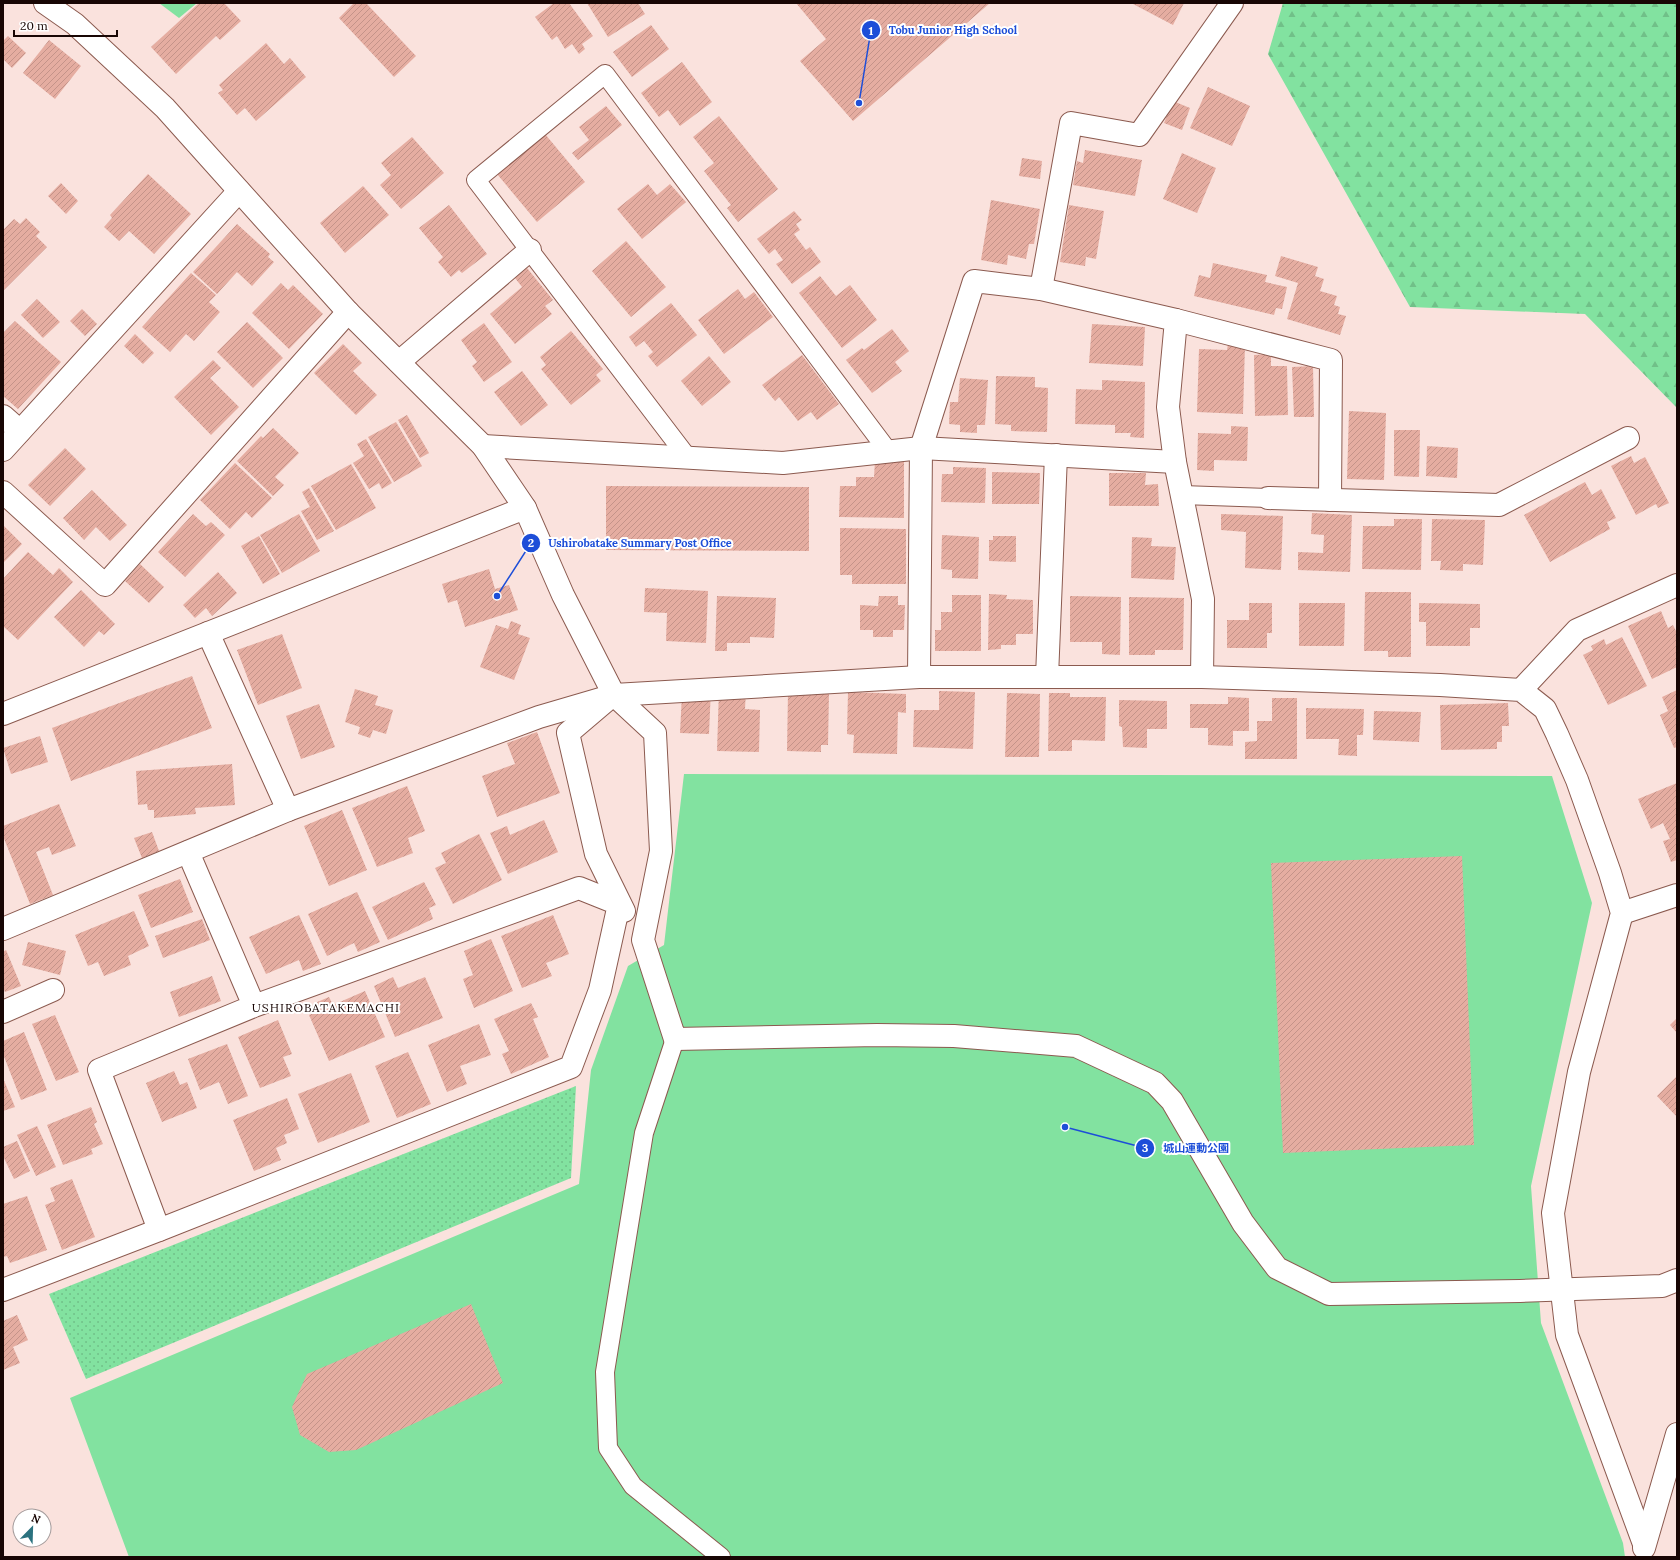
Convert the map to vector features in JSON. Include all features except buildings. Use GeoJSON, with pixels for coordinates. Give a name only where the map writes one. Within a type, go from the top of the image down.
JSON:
{"type":"FeatureCollection","features":[{"type":"Feature","properties":{"kind":"street"},"geometry":{"type":"LineString","coordinates":[[46,3],[74,24],[165,108],[348,312],[483,446],[525,508],[563,595],[614,695],[655,733],[661,851],[643,940]]}},
{"type":"Feature","properties":{"kind":"street"},"geometry":{"type":"LineString","coordinates":[[1041,289],[1071,123],[1139,135],[1232,3]]}},
{"type":"Feature","properties":{"kind":"street"},"geometry":{"type":"LineString","coordinates":[[3,450],[239,191]]}},
{"type":"Feature","properties":{"kind":"street"},"geometry":{"type":"LineString","coordinates":[[399,362],[530,250]]}},
{"type":"Feature","properties":{"kind":"street"},"geometry":{"type":"LineString","coordinates":[[919,677],[920,448],[974,281],[1041,289],[1176,320],[1332,360],[1330,500]]}},
{"type":"Feature","properties":{"kind":"street"},"geometry":{"type":"LineString","coordinates":[[3,492],[105,585],[348,312]]}},
{"type":"Feature","properties":{"kind":"street"},"geometry":{"type":"LineString","coordinates":[[1176,320],[1168,407],[1182,495],[1203,599],[1202,677]]}},
{"type":"Feature","properties":{"kind":"street"},"geometry":{"type":"LineString","coordinates":[[3,416],[20,431]]}},
{"type":"Feature","properties":{"kind":"street"},"geometry":{"type":"LineString","coordinates":[[1268,498],[1499,505],[1628,438]]}},
{"type":"Feature","properties":{"kind":"street"},"geometry":{"type":"LineString","coordinates":[[483,446],[783,463],[920,448],[1176,462]]}},
{"type":"Feature","properties":{"kind":"street"},"geometry":{"type":"LineString","coordinates":[[1047,677],[1056,455]]}},
{"type":"Feature","properties":{"kind":"street"},"geometry":{"type":"LineString","coordinates":[[3,714],[525,508]]}},
{"type":"Feature","properties":{"kind":"street"},"geometry":{"type":"LineString","coordinates":[[1521,690],[1577,630],[1677,585]]}},
{"type":"Feature","properties":{"kind":"street"},"geometry":{"type":"LineString","coordinates":[[208,633],[288,810]]}},
{"type":"Feature","properties":{"kind":"street"},"geometry":{"type":"LineString","coordinates":[[3,929],[288,810],[539,716],[614,695],[919,677],[1202,677],[1440,684],[1521,690],[1545,709],[1557,734],[1577,780],[1610,872],[1622,913],[1579,1072],[1553,1213],[1567,1335],[1644,1550]]}},
{"type":"Feature","properties":{"kind":"street"},"geometry":{"type":"LineString","coordinates":[[614,695],[568,733],[596,854],[619,904],[643,940],[675,1039],[877,1035],[954,1036],[1076,1046],[1155,1083],[1172,1101],[1243,1222],[1277,1268],[1329,1294],[1662,1286],[1677,1280]]}},
{"type":"Feature","properties":{"kind":"street"},"geometry":{"type":"LineString","coordinates":[[188,852],[254,1006]]}},
{"type":"Feature","properties":{"kind":"street"},"geometry":{"type":"LineString","coordinates":[[159,1230],[99,1070],[254,1006],[579,888],[619,904]]}},
{"type":"Feature","properties":{"kind":"street"},"geometry":{"type":"LineString","coordinates":[[1622,913],[1677,895]]}},
{"type":"Feature","properties":{"kind":"street"},"geometry":{"type":"LineString","coordinates":[[3,1290],[571,1067],[600,990],[619,904]]}},
{"type":"Feature","properties":{"kind":"street"},"geometry":{"type":"LineString","coordinates":[[3,1012],[53,990]]}},
{"type":"Feature","properties":{"kind":"street"},"geometry":{"type":"LineString","coordinates":[[1644,1550],[1677,1434]]}},
{"type":"Feature","properties":{"kind":"lane"},"geometry":{"type":"LineString","coordinates":[[688,458],[476,180],[605,74],[888,451]]}},
{"type":"Feature","properties":{"kind":"lane"},"geometry":{"type":"LineString","coordinates":[[1182,495],[1268,498]]}},
{"type":"Feature","properties":{"kind":"lane"},"geometry":{"type":"LineString","coordinates":[[675,1039],[644,1134],[608,1349],[605,1372],[608,1448],[633,1486],[721,1557]]}},
{"type":"Feature","properties":{"kind":"green space"},"geometry":{"type":"Polygon","coordinates":[[[159,3],[197,3],[179,18],[159,3]]]}},
{"type":"Feature","properties":{"kind":"green space"},"geometry":{"type":"Polygon","coordinates":[[[1283,3],[1677,3],[1677,408],[1585,314],[1410,307],[1268,54],[1283,3]]]}},
{"type":"Feature","properties":{"kind":"green space"},"geometry":{"type":"Polygon","coordinates":[[[684,774],[1552,776],[1592,903],[1531,1186],[1541,1323],[1623,1543],[1625,1557],[129,1557],[70,1398],[579,1184],[591,1070],[628,966],[664,945],[684,774]]]}},
{"type":"Feature","properties":{"kind":"green space"},"geometry":{"type":"Polygon","coordinates":[[[576,1086],[571,1178],[86,1379],[49,1294],[576,1086]]]}},
{"type":"Feature","properties":{"kind":"place","name":"Tobu Junior High School"},"geometry":{"type":"Point","coordinates":[859,103]}},
{"type":"Feature","properties":{"kind":"place","name":"Ushirobatake Summary Post Office"},"geometry":{"type":"Point","coordinates":[497,596]}},
{"type":"Feature","properties":{"kind":"place","name":"城山運動公園"},"geometry":{"type":"Point","coordinates":[1065,1127]}},
{"type":"Feature","properties":{"kind":"district","name":"USHIROBATAKEMACHI"},"geometry":{"type":"Point","coordinates":[326,1007]}}]}
